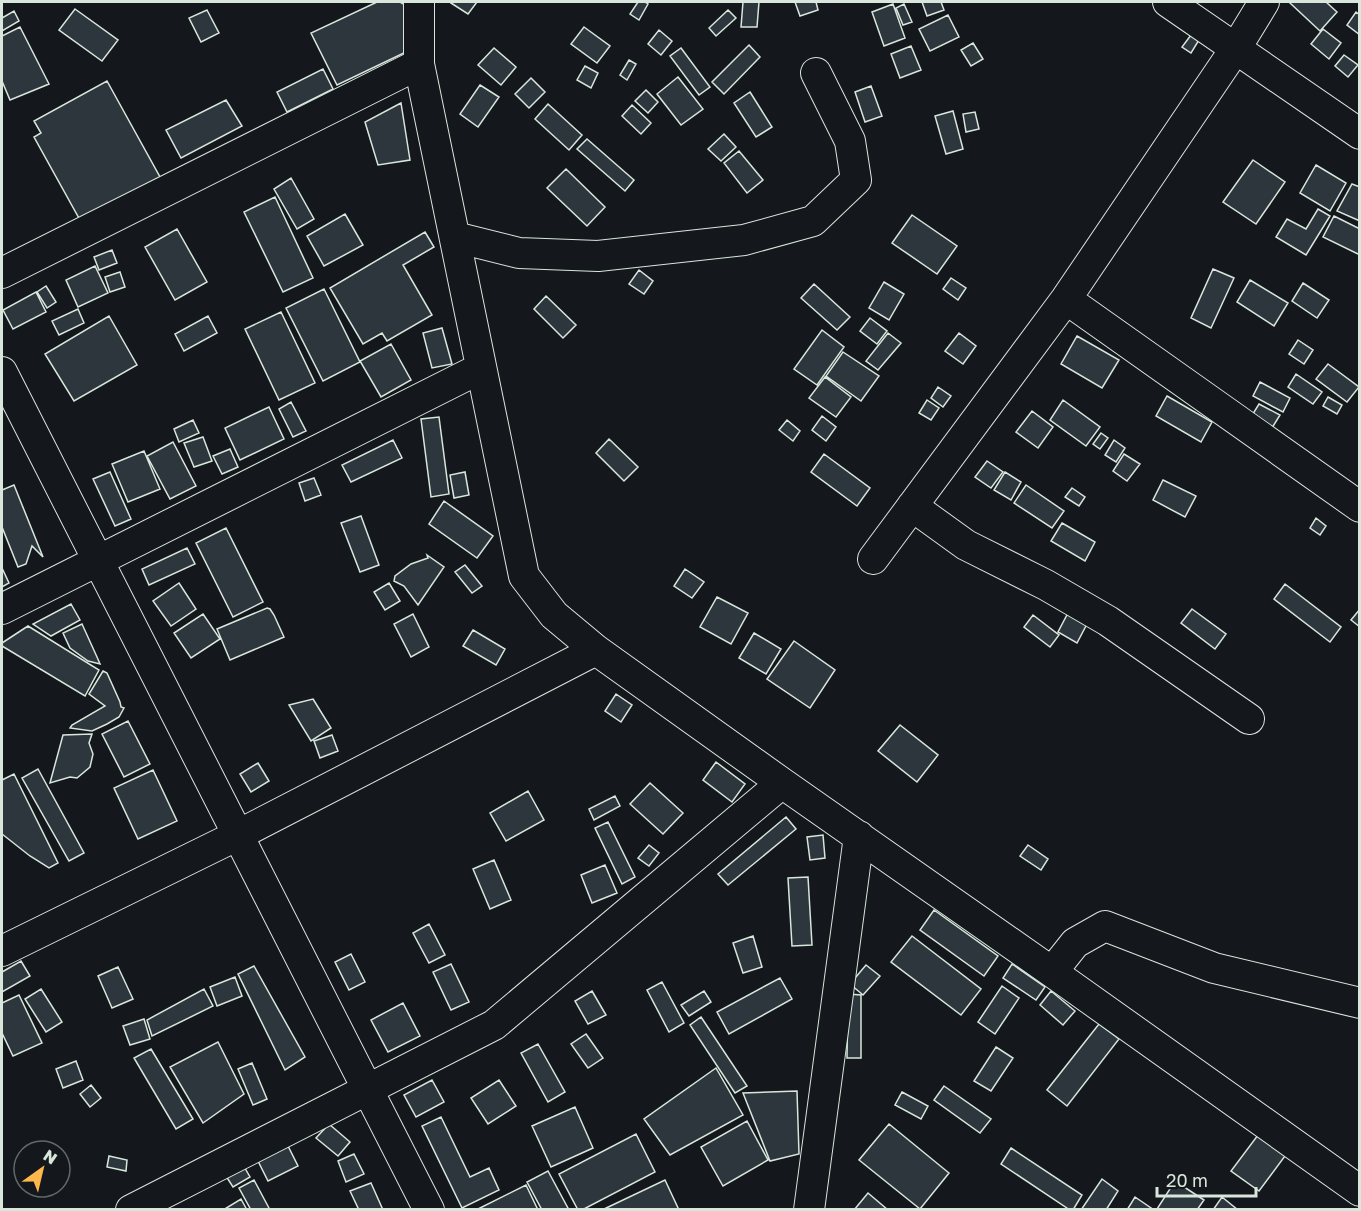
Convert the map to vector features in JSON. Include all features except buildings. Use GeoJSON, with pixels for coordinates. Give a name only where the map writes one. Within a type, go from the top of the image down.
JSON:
{"type":"FeatureCollection","features":[{"type":"Feature","properties":{"kind":"street"},"geometry":{"type":"LineString","coordinates":[[419,2],[419,64],[524,576],[554,615],[596,650],[1359,1191]]}},
{"type":"Feature","properties":{"kind":"street"},"geometry":{"type":"LineString","coordinates":[[1168,2],[1359,134]]}},
{"type":"Feature","properties":{"kind":"street"},"geometry":{"type":"LineString","coordinates":[[873,559],[1066,299],[1236,48],[1264,2]]}},
{"type":"Feature","properties":{"kind":"street"},"geometry":{"type":"LineString","coordinates":[[2,273],[419,64]]}},
{"type":"Feature","properties":{"kind":"street"},"geometry":{"type":"LineString","coordinates":[[454,237],[519,253],[598,256],[744,240],[813,221],[856,180],[850,141],[816,73]]}},
{"type":"Feature","properties":{"kind":"street"},"geometry":{"type":"LineString","coordinates":[[1066,299],[1359,507]]}},
{"type":"Feature","properties":{"kind":"street"},"geometry":{"type":"LineString","coordinates":[[2,609],[481,368]]}},
{"type":"Feature","properties":{"kind":"street"},"geometry":{"type":"LineString","coordinates":[[2,372],[429,1209]]}},
{"type":"Feature","properties":{"kind":"street"},"geometry":{"type":"LineString","coordinates":[[912,506],[966,545],[1046,585],[1108,621],[1249,719]]}},
{"type":"Feature","properties":{"kind":"street"},"geometry":{"type":"LineString","coordinates":[[2,951],[238,835],[596,650]]}},
{"type":"Feature","properties":{"kind":"street"},"geometry":{"type":"LineString","coordinates":[[131,1209],[494,1025],[782,783]]}},
{"type":"Feature","properties":{"kind":"street"},"geometry":{"type":"LineString","coordinates":[[809,1209],[859,836]]}},
{"type":"Feature","properties":{"kind":"street"},"geometry":{"type":"LineString","coordinates":[[1052,972],[1075,943],[1105,926],[1214,968],[1359,1003]]}}]}
